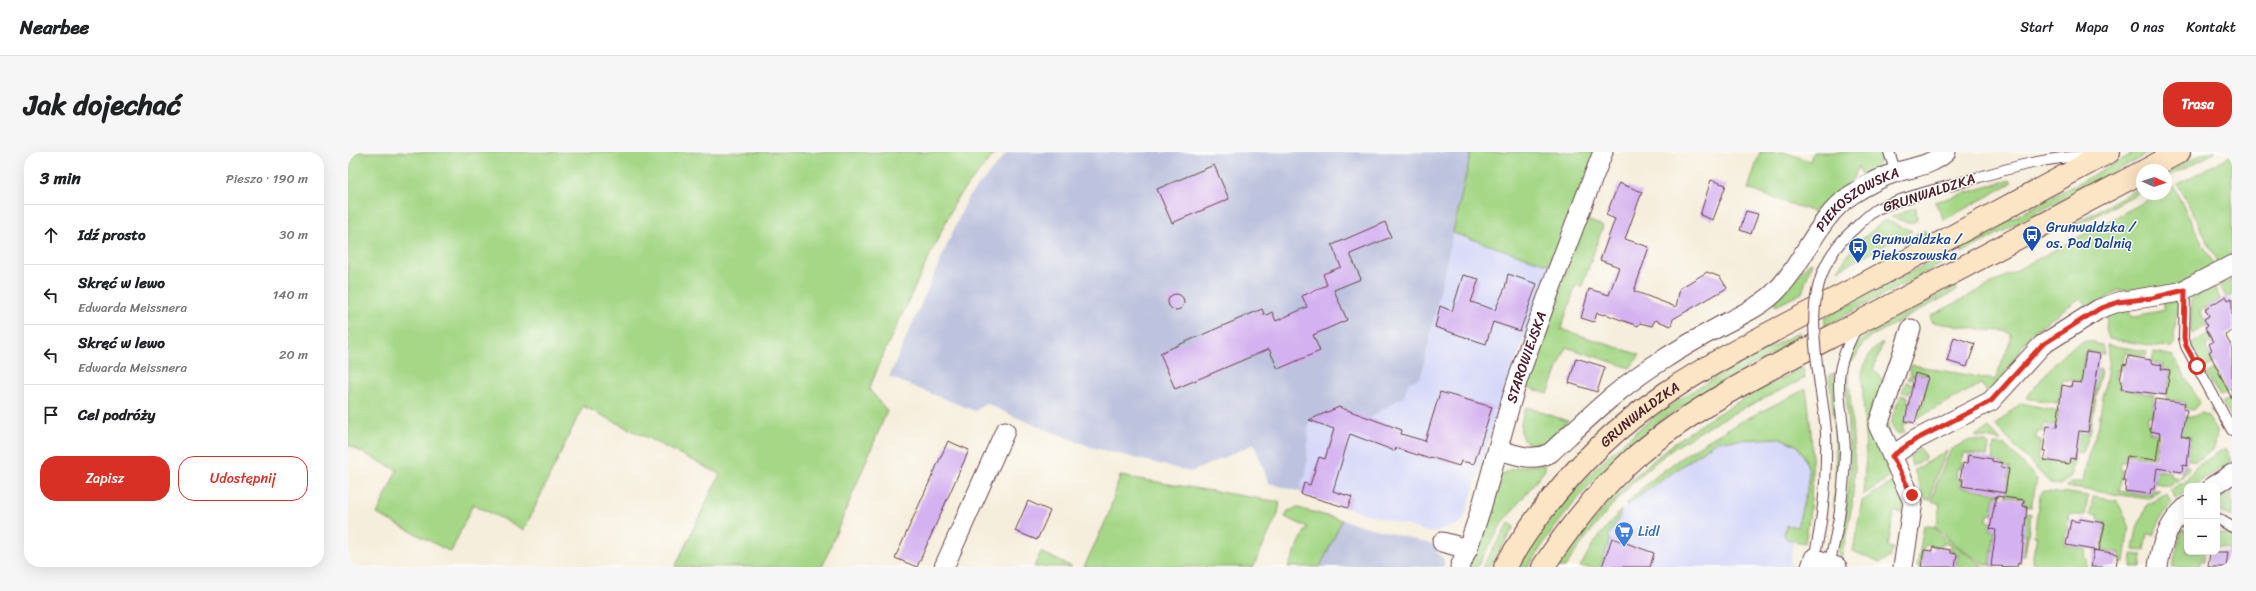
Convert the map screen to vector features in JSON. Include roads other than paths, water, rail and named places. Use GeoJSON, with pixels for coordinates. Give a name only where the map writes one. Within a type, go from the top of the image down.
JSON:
{"type":"FeatureCollection","features":[{"type":"Feature","properties":{"kind":"main road"},"geometry":{"type":"LineString","coordinates":[[2157,164],[2179,152]]}},
{"type":"Feature","properties":{"kind":"main road","name":"GRUNWALDZKA"},"geometry":{"type":"LineString","coordinates":[[1505,567],[1537,519],[1574,472],[1618,430],[1665,394],[1749,345],[2105,154]]}},
{"type":"Feature","properties":{"kind":"main road","name":"GRUNWALDZKA"},"geometry":{"type":"LineString","coordinates":[[1543,567],[1570,527],[1620,472],[1656,441],[1723,396],[2136,175]]}},
{"type":"Feature","properties":{"kind":"street","name":"STAROWIEJSKA"},"geometry":{"type":"LineString","coordinates":[[1460,567],[1468,549],[1499,450],[1519,377],[1579,211],[1603,152]]}},
{"type":"Feature","properties":{"kind":"street","name":"PIEKOSZOWSKA"},"geometry":{"type":"LineString","coordinates":[[1499,450],[1526,458],[1544,456],[1550,453],[1590,415],[1629,382],[1689,344],[1754,309],[1773,295],[1790,275],[1821,226],[1840,205],[1871,183],[1896,173],[1932,162],[1946,152]]}},
{"type":"Feature","properties":{"kind":"street"},"geometry":{"type":"LineString","coordinates":[[1892,456],[1915,440],[1991,401],[2042,345],[2099,309],[2118,302],[2152,298],[2185,290],[2232,265]]}},
{"type":"Feature","properties":{"kind":"street"},"geometry":{"type":"LineString","coordinates":[[1903,567],[1914,502],[1878,425],[1911,329]]}},
{"type":"Feature","properties":{"kind":"street"},"geometry":{"type":"LineString","coordinates":[[944,567],[1005,431]]}},
{"type":"Feature","properties":{"kind":"street"},"geometry":{"type":"LineString","coordinates":[[2218,483],[2232,474]]}},
{"type":"Feature","properties":{"kind":"street"},"geometry":{"type":"LineString","coordinates":[[2158,567],[2162,544],[2168,530],[2175,518],[2184,509]]}},
{"type":"Feature","properties":{"kind":"street"},"geometry":{"type":"LineString","coordinates":[[1442,542],[1468,549]]}},
{"type":"Feature","properties":{"kind":"lane"},"geometry":{"type":"LineString","coordinates":[[1889,152],[1896,173]]}},
{"type":"Feature","properties":{"kind":"lane","name":"GRUNWALDZKA"},"geometry":{"type":"LineString","coordinates":[[1824,565],[1824,508],[1827,469],[1826,432],[1813,326],[1816,295],[1828,261],[1847,234],[1876,210],[1900,200],[2017,166],[2062,156],[2105,154]]}},
{"type":"Feature","properties":{"kind":"lane"},"geometry":{"type":"LineString","coordinates":[[2185,290],[2184,334],[2186,346],[2232,430]]}},
{"type":"Feature","properties":{"kind":"lane","name":"GRUNWALDZKA"},"geometry":{"type":"LineString","coordinates":[[1824,565],[1840,523],[1844,475],[1844,437],[1839,379],[1844,354],[1859,322]]}},
{"type":"Feature","properties":{"kind":"lane"},"geometry":{"type":"LineString","coordinates":[[2219,519],[2232,526]]}},
{"type":"Feature","properties":{"kind":"place","name":"Grunwaldzka / os. Pod Dalnią"},"geometry":{"type":"Point","coordinates":[2032,252]}},
{"type":"Feature","properties":{"kind":"place","name":"Grunwaldzka / Piekoszowska"},"geometry":{"type":"Point","coordinates":[1858,264]}},
{"type":"Feature","properties":{"kind":"place","name":"Lidl"},"geometry":{"type":"Point","coordinates":[1624,548]}}]}
